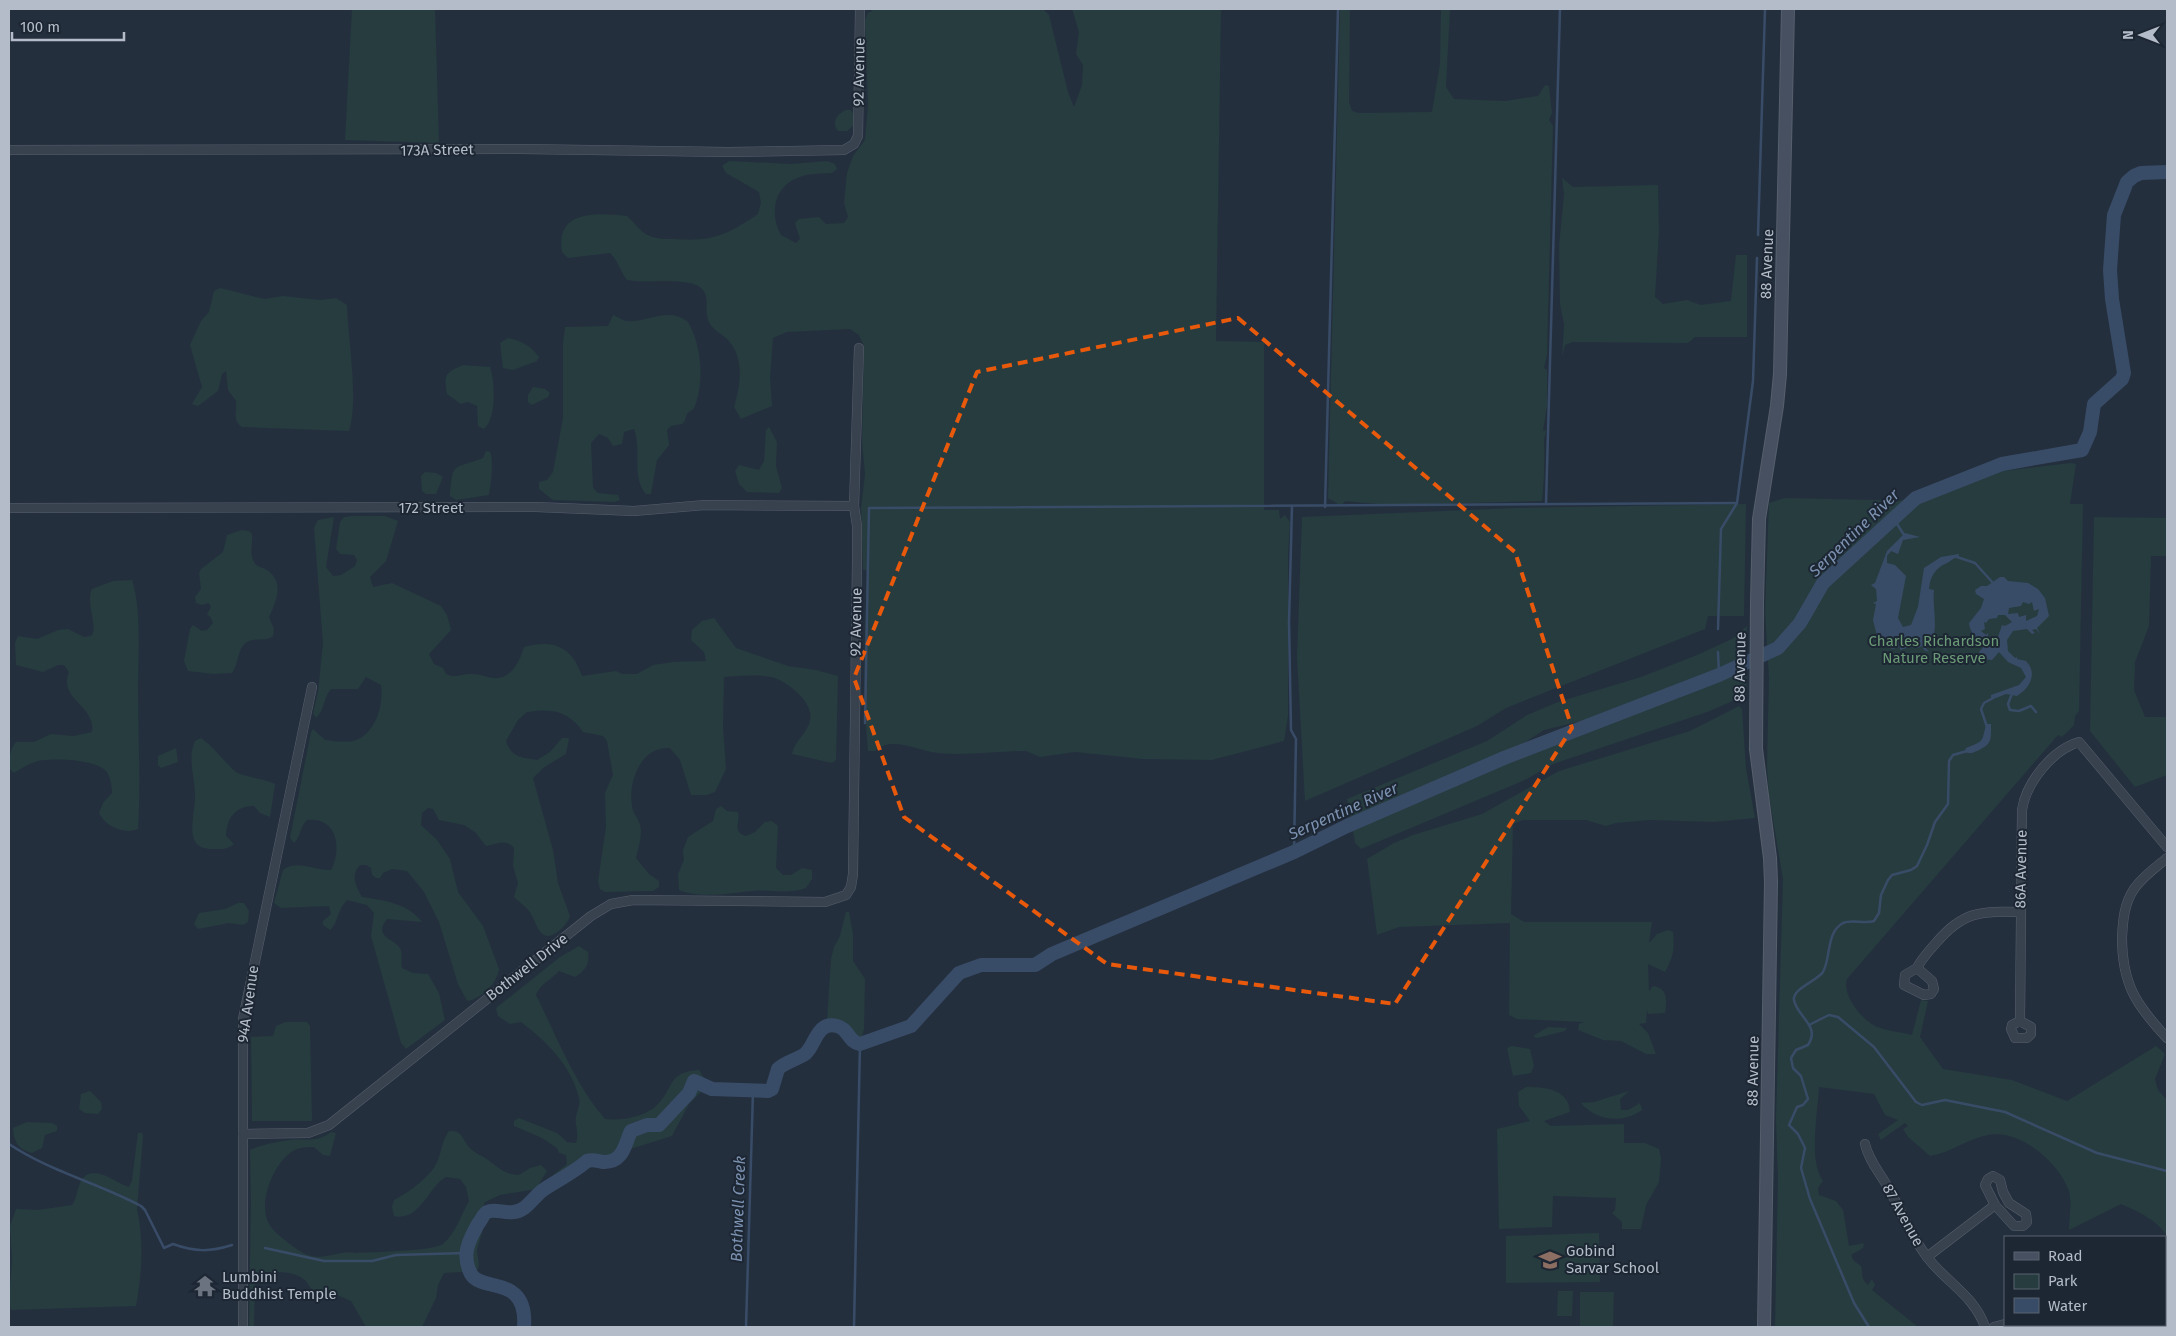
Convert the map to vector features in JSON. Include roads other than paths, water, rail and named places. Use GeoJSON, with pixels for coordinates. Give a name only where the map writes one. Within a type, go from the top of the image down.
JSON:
{"type":"FeatureCollection","features":[{"type":"Feature","properties":{"kind":"main road","name":"88 Avenue"},"geometry":{"type":"LineString","coordinates":[[1764,1327],[1771,882],[1770,858],[1757,767],[1757,602],[1759,519],[1777,406],[1780,374],[1788,9]]}},
{"type":"Feature","properties":{"kind":"street","name":"92 Avenue"},"geometry":{"type":"LineString","coordinates":[[858,136],[860,9]]}},
{"type":"Feature","properties":{"kind":"street","name":"173A Street"},"geometry":{"type":"LineString","coordinates":[[9,150],[796,151],[844,150],[854,144],[858,136]]}},
{"type":"Feature","properties":{"kind":"street","name":"92 Avenue"},"geometry":{"type":"LineString","coordinates":[[846,896],[851,887],[854,874],[857,526],[854,506],[859,348]]}},
{"type":"Feature","properties":{"kind":"street","name":"172 Street"},"geometry":{"type":"LineString","coordinates":[[9,508],[536,507],[634,511],[705,505],[854,506]]}},
{"type":"Feature","properties":{"kind":"street","name":"94A Avenue"},"geometry":{"type":"LineString","coordinates":[[243,1327],[242,1134],[244,1012],[312,687]]}},
{"type":"Feature","properties":{"kind":"street","name":"86A Avenue"},"geometry":{"type":"LineString","coordinates":[[2020,1020],[2020,912],[2024,798],[2031,783],[2043,768],[2072,745],[2079,742],[2167,847]]}},
{"type":"Feature","properties":{"kind":"street"},"geometry":{"type":"LineString","coordinates":[[2167,858],[2142,879],[2130,896],[2123,917],[2122,946],[2124,971],[2129,988],[2167,1038]]}},
{"type":"Feature","properties":{"kind":"street","name":"Bothwell Drive"},"geometry":{"type":"LineString","coordinates":[[242,1134],[308,1133],[329,1124],[591,916],[611,904],[633,900],[825,902],[846,896]]}},
{"type":"Feature","properties":{"kind":"street"},"geometry":{"type":"LineString","coordinates":[[1917,968],[1921,960],[1948,928],[1961,919],[1982,912],[2020,912]]}},
{"type":"Feature","properties":{"kind":"street","name":"87 Avenue"},"geometry":{"type":"LineString","coordinates":[[1865,1144],[1868,1156],[1890,1191],[1908,1230],[1927,1257],[1971,1301],[1985,1327]]}},
{"type":"Feature","properties":{"kind":"street"},"geometry":{"type":"LineString","coordinates":[[1991,1177],[2000,1180],[2003,1192],[2012,1206],[2026,1214],[2026,1223],[2022,1226],[2014,1226],[1995,1205],[1985,1185],[1991,1177]]}},
{"type":"Feature","properties":{"kind":"street"},"geometry":{"type":"LineString","coordinates":[[1927,1257],[1995,1205]]}},
{"type":"Feature","properties":{"kind":"water"},"geometry":{"type":"Polygon","coordinates":[[[1905,533],[1920,537],[1903,540],[1898,554],[1891,551],[1887,556],[1887,563],[1895,565],[1906,576],[1898,618],[1903,627],[1911,625],[1918,607],[1924,568],[1941,557],[1959,554],[1958,558],[1939,567],[1931,581],[1929,589],[1934,590],[1935,631],[1930,642],[1925,647],[1929,652],[1924,650],[1922,646],[1900,650],[1900,647],[1892,649],[1884,645],[1883,641],[1878,640],[1873,620],[1876,604],[1873,603],[1877,601],[1876,589],[1871,585],[1875,583],[1887,551],[1905,533]]]}},
{"type":"Feature","properties":{"kind":"water"},"geometry":{"type":"Polygon","coordinates":[[[2000,577],[2004,577],[2008,581],[2028,583],[2038,589],[2045,598],[2049,616],[2037,628],[2040,634],[2036,629],[2032,630],[2035,633],[2032,634],[2027,629],[2013,631],[2007,640],[2008,651],[2015,658],[2026,661],[2030,666],[2032,675],[2029,685],[2017,696],[2006,694],[1991,700],[1991,695],[2019,685],[2026,677],[2021,668],[2008,662],[1999,652],[1992,660],[1982,659],[1979,652],[1984,646],[1972,633],[1969,623],[1981,608],[1984,599],[1976,594],[1975,590],[1981,586],[1987,586],[2000,577]],[[2023,602],[2021,606],[2009,608],[2008,614],[2018,613],[2019,617],[2026,615],[2026,621],[2037,616],[2039,609],[2034,611],[2032,602],[2029,604],[2023,602]],[[1998,615],[1997,618],[1989,619],[1986,623],[1984,622],[1985,629],[1981,631],[1986,635],[1988,633],[1988,638],[1993,644],[1993,639],[1998,637],[2002,625],[2005,626],[2012,622],[2005,615],[1998,615]]]}},
{"type":"Feature","properties":{"kind":"water"},"geometry":{"type":"Polygon","coordinates":[[[1986,724],[1991,724],[1991,738],[1988,744],[1974,752],[1965,752],[1966,748],[1981,740],[1986,724]]]}},
{"type":"Feature","properties":{"kind":"waterway"},"geometry":{"type":"LineString","coordinates":[[1325,507],[1338,9]]}},
{"type":"Feature","properties":{"kind":"waterway"},"geometry":{"type":"LineString","coordinates":[[1546,504],[1560,9]]}},
{"type":"Feature","properties":{"kind":"waterway"},"geometry":{"type":"LineString","coordinates":[[1758,235],[1765,9]]}},
{"type":"Feature","properties":{"kind":"waterway","name":"Serpentine River"},"geometry":{"type":"LineString","coordinates":[[524,1327],[523,1310],[519,1299],[512,1292],[477,1280],[471,1274],[468,1267],[467,1248],[483,1216],[491,1211],[519,1211],[527,1206],[543,1190],[587,1161],[610,1161],[620,1156],[631,1131],[647,1125],[659,1125],[689,1093],[694,1081],[712,1089],[768,1091],[772,1089],[778,1069],[805,1054],[817,1035],[825,1027],[830,1025],[837,1026],[844,1030],[853,1041],[860,1044],[911,1026],[959,973],[981,965],[1035,965],[1052,954],[1294,852],[1347,826],[1504,758],[1719,675],[1778,648],[1800,623],[1823,583],[1916,498],[2002,464],[2082,450],[2090,432],[2094,404],[2122,379],[2124,373],[2112,299],[2110,270],[2114,215],[2127,182],[2134,176],[2141,173],[2167,172]]}},
{"type":"Feature","properties":{"kind":"waterway"},"geometry":{"type":"LineString","coordinates":[[1718,629],[1721,529],[1737,503],[1753,381],[1757,258]]}},
{"type":"Feature","properties":{"kind":"waterway"},"geometry":{"type":"LineString","coordinates":[[865,723],[869,508],[1737,503]]}},
{"type":"Feature","properties":{"kind":"waterway"},"geometry":{"type":"LineString","coordinates":[[1292,506],[1289,622],[1291,730],[1296,739],[1294,852]]}},
{"type":"Feature","properties":{"kind":"waterway"},"geometry":{"type":"LineString","coordinates":[[1894,519],[1904,535]]}},
{"type":"Feature","properties":{"kind":"waterway"},"geometry":{"type":"LineString","coordinates":[[1957,557],[1975,563],[1993,583]]}},
{"type":"Feature","properties":{"kind":"waterway"},"geometry":{"type":"LineString","coordinates":[[1718,652],[1719,675]]}},
{"type":"Feature","properties":{"kind":"waterway"},"geometry":{"type":"LineString","coordinates":[[2013,691],[2008,704],[2010,710],[2019,711],[2031,706],[2036,712]]}},
{"type":"Feature","properties":{"kind":"waterway"},"geometry":{"type":"LineString","coordinates":[[1987,727],[1981,709],[1984,703],[1993,698]]}},
{"type":"Feature","properties":{"kind":"waterway"},"geometry":{"type":"LineString","coordinates":[[1869,1327],[1854,1303],[1810,1199],[1801,1168],[1805,1148],[1798,1134],[1789,1125],[1797,1107],[1803,1105],[1808,1099],[1801,1076],[1793,1068],[1791,1058],[1796,1050],[1808,1045],[1812,1032],[1799,1012],[1794,996],[1823,972],[1831,939],[1838,927],[1847,922],[1874,921],[1879,913],[1881,895],[1888,880],[1892,875],[1911,870],[1917,866],[1935,822],[1948,804],[1949,761],[1953,755],[1967,751]]}},
{"type":"Feature","properties":{"kind":"waterway"},"geometry":{"type":"LineString","coordinates":[[1809,1025],[1829,1015],[1838,1017],[1874,1047],[1916,1102],[1922,1105],[1945,1100],[2005,1112],[2097,1153],[2167,1171]]}},
{"type":"Feature","properties":{"kind":"waterway"},"geometry":{"type":"LineString","coordinates":[[854,1327],[860,1044]]}},
{"type":"Feature","properties":{"kind":"waterway","name":"Bothwell Creek"},"geometry":{"type":"LineString","coordinates":[[746,1327],[753,1092]]}},
{"type":"Feature","properties":{"kind":"waterway"},"geometry":{"type":"LineString","coordinates":[[9,1144],[40,1162],[141,1206],[145,1210],[164,1248],[173,1244],[188,1249],[209,1250],[232,1245]]}},
{"type":"Feature","properties":{"kind":"waterway"},"geometry":{"type":"LineString","coordinates":[[265,1248],[324,1261],[372,1261],[396,1255],[466,1253]]}},
{"type":"Feature","properties":{"kind":"place","name":"Gobind Sarvar School"},"geometry":{"type":"Point","coordinates":[1550,1260]}},
{"type":"Feature","properties":{"kind":"place","name":"Lumbini Buddhist Temple"},"geometry":{"type":"Point","coordinates":[205,1286]}},
{"type":"Feature","properties":{"kind":"park label","name":"Charles Richardson Nature Reserve"},"geometry":{"type":"Point","coordinates":[1934,650]}}]}
